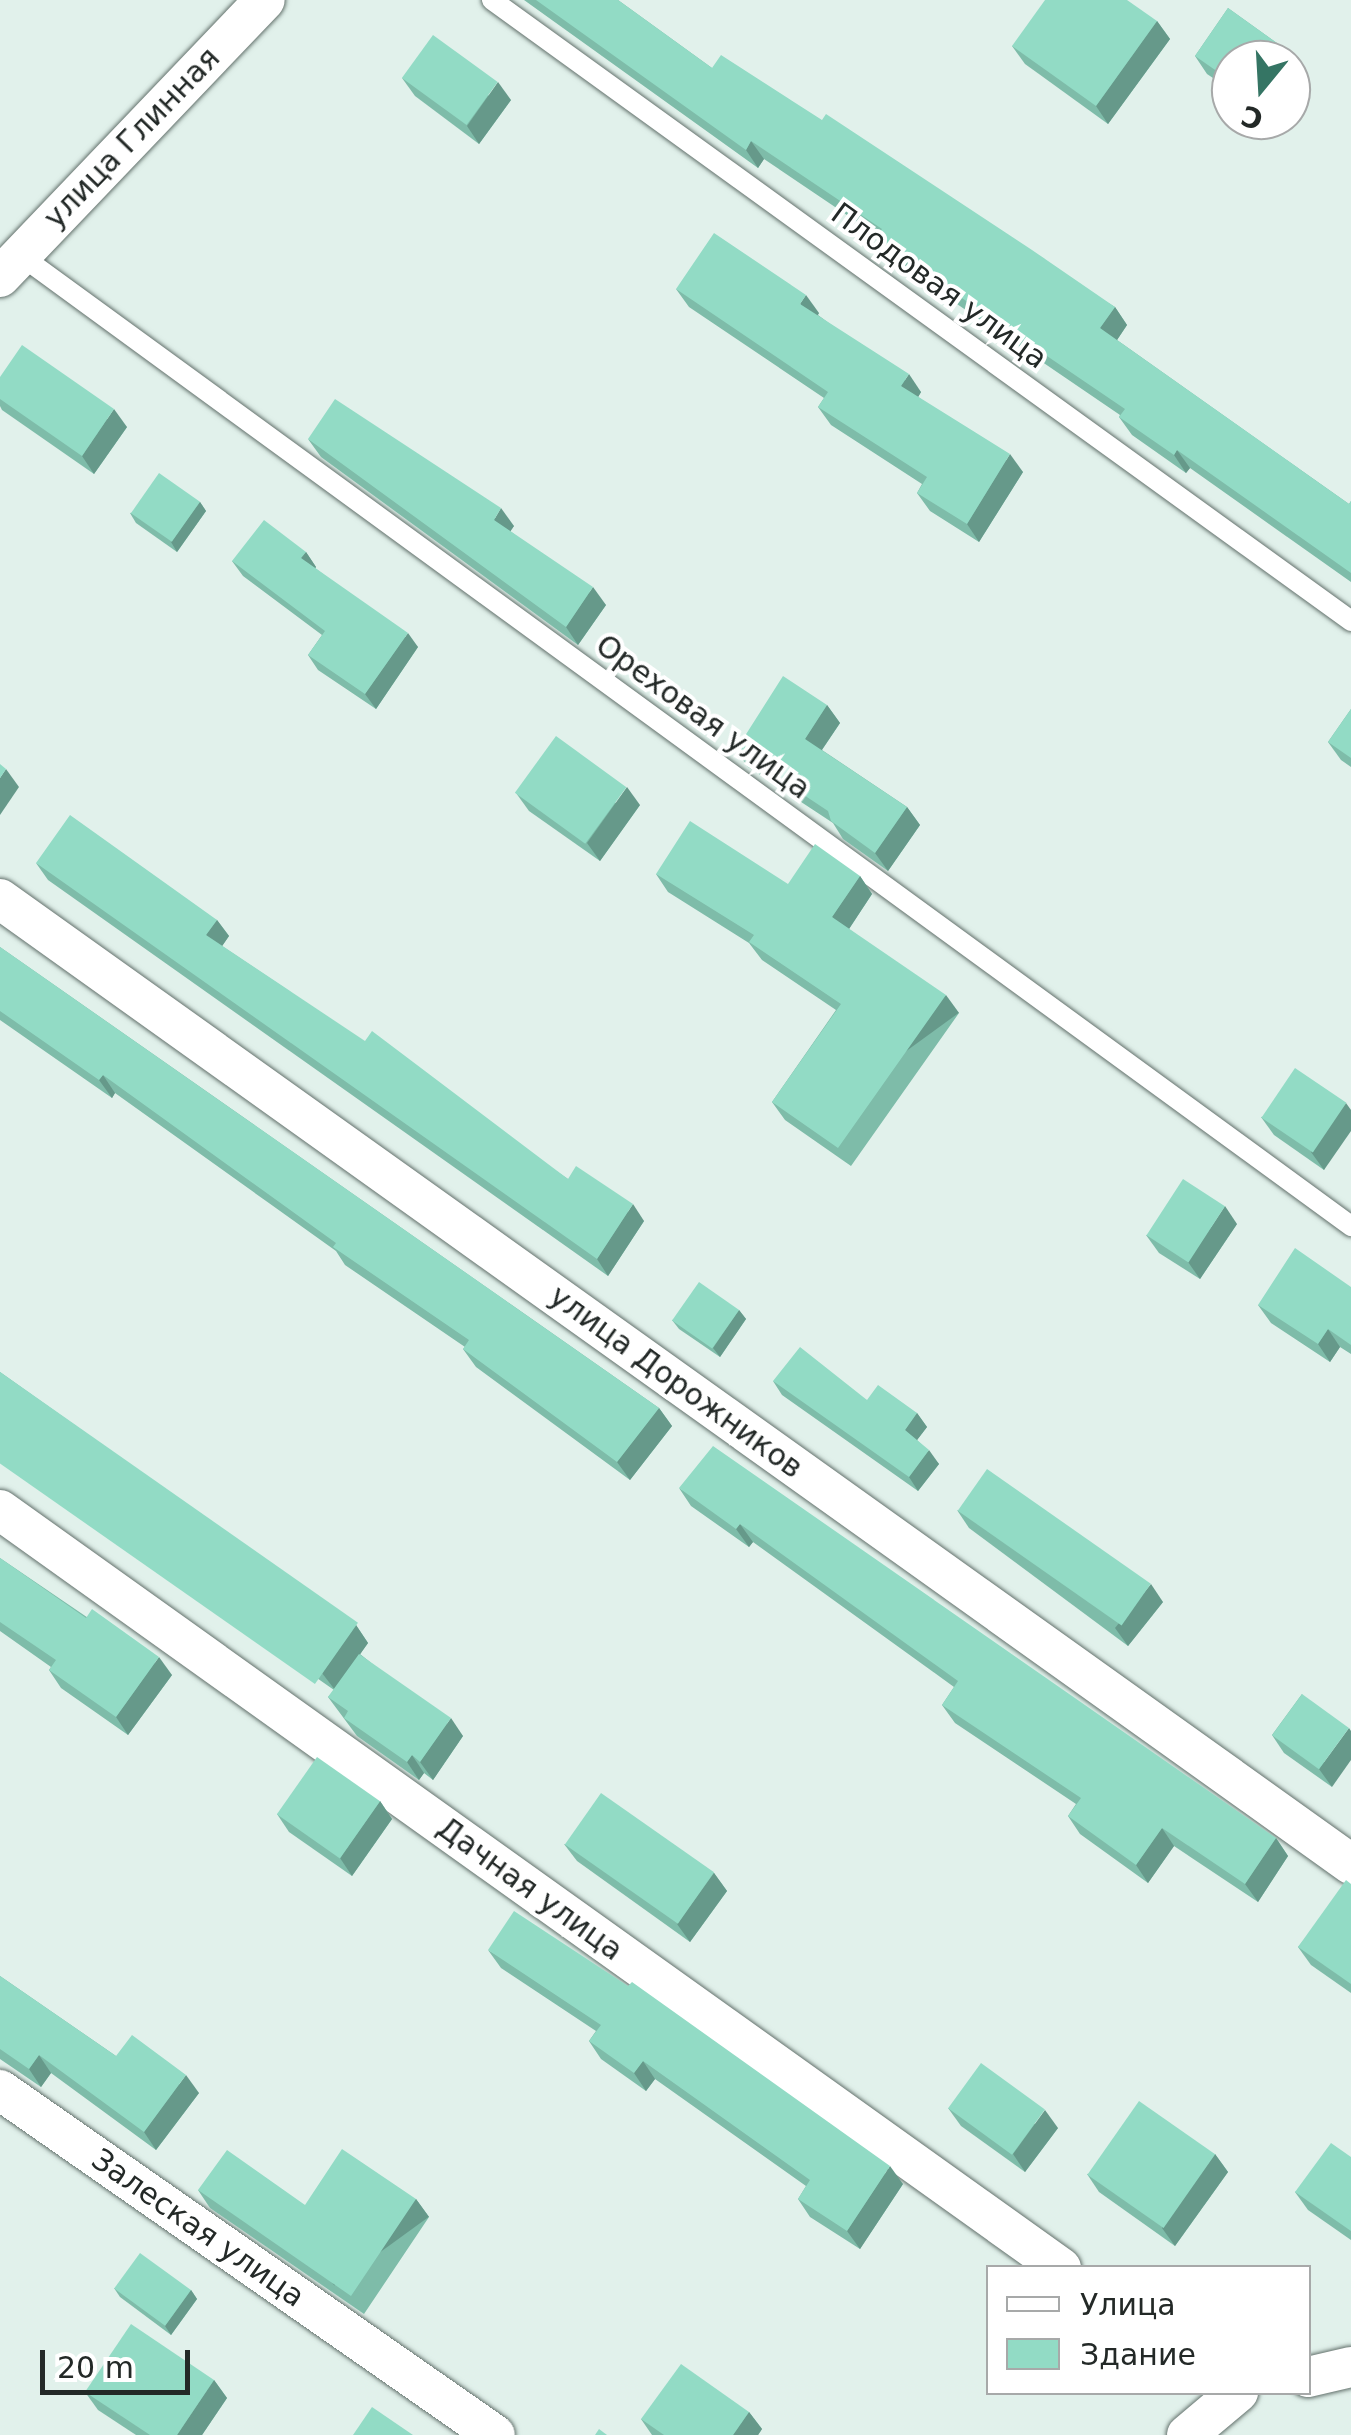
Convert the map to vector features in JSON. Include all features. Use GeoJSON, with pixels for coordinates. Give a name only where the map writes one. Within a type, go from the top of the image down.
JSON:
{"type":"FeatureCollection","features":[{"type":"Feature","properties":{"kind":"street","name":"улица Глинная"},"geometry":{"type":"LineString","coordinates":[[10,266],[265,0]]}},
{"type":"Feature","properties":{"kind":"street","name":"улица Дорожников"},"geometry":{"type":"LineString","coordinates":[[0,899],[1351,1864]]}},
{"type":"Feature","properties":{"kind":"street","name":"Дачная улица"},"geometry":{"type":"LineString","coordinates":[[0,1510],[1057,2265]]}},
{"type":"Feature","properties":{"kind":"street","name":"Залеская улица"},"geometry":{"type":"LineString","coordinates":[[0,2090],[495,2435]]}},
{"type":"Feature","properties":{"kind":"street"},"geometry":{"type":"LineString","coordinates":[[1311,2376],[1351,2367]]}},
{"type":"Feature","properties":{"kind":"street"},"geometry":{"type":"LineString","coordinates":[[1187,2435],[1235,2395]]}},
{"type":"Feature","properties":{"kind":"lane","name":"Плодовая улица"},"geometry":{"type":"LineString","coordinates":[[492,0],[1351,622]]}},
{"type":"Feature","properties":{"kind":"lane","name":"Ореховая улица"},"geometry":{"type":"LineString","coordinates":[[10,266],[1351,1226]]}},
{"type":"Feature","properties":{"kind":"building"},"geometry":{"type":"Polygon","coordinates":[[[536,0],[618,0],[712,68],[721,55],[822,120],[826,114],[1115,307],[1100,328],[1349,504],[1351,501],[1351,573],[1177,450],[1174,455],[1119,417],[1125,409],[875,239],[882,229],[751,141],[746,150],[536,0]]]}},
{"type":"Feature","properties":{"kind":"building"},"geometry":{"type":"Polygon","coordinates":[[[1045,0],[1127,0],[1157,21],[1096,106],[1012,46],[1045,0]]]}},
{"type":"Feature","properties":{"kind":"building"},"geometry":{"type":"Polygon","coordinates":[[[1228,8],[1273,40],[1211,40],[1211,67],[1195,56],[1228,8]]]}},
{"type":"Feature","properties":{"kind":"building"},"geometry":{"type":"Polygon","coordinates":[[[433,35],[498,82],[467,125],[402,78],[433,35]]]}},
{"type":"Feature","properties":{"kind":"building"},"geometry":{"type":"Polygon","coordinates":[[[714,233],[806,295],[800,304],[909,374],[901,386],[1010,454],[967,524],[917,493],[927,477],[818,407],[828,392],[676,289],[714,233]]]}},
{"type":"Feature","properties":{"kind":"building"},"geometry":{"type":"Polygon","coordinates":[[[22,345],[114,409],[82,456],[0,399],[0,377],[22,345]]]}},
{"type":"Feature","properties":{"kind":"building"},"geometry":{"type":"Polygon","coordinates":[[[335,399],[501,508],[494,520],[593,587],[566,627],[308,439],[335,399]]]}},
{"type":"Feature","properties":{"kind":"building"},"geometry":{"type":"Polygon","coordinates":[[[159,473],[200,502],[172,542],[131,513],[159,473]]]}},
{"type":"Feature","properties":{"kind":"building"},"geometry":{"type":"Polygon","coordinates":[[[264,520],[306,552],[301,558],[408,633],[365,694],[308,655],[325,631],[232,561],[264,520]]]}},
{"type":"Feature","properties":{"kind":"building"},"geometry":{"type":"Polygon","coordinates":[[[783,676],[827,705],[805,739],[907,807],[875,853],[831,821],[828,811],[736,750],[783,676]]]}},
{"type":"Feature","properties":{"kind":"building"},"geometry":{"type":"Polygon","coordinates":[[[1351,709],[1351,758],[1328,742],[1351,709]]]}},
{"type":"Feature","properties":{"kind":"building"},"geometry":{"type":"Polygon","coordinates":[[[556,736],[626,787],[585,844],[515,793],[556,736]]]}},
{"type":"Feature","properties":{"kind":"building"},"geometry":{"type":"Polygon","coordinates":[[[70,815],[217,920],[206,935],[365,1041],[372,1031],[568,1179],[576,1166],[633,1204],[597,1259],[36,863],[70,815]]]}},
{"type":"Feature","properties":{"kind":"building"},"geometry":{"type":"Polygon","coordinates":[[[690,821],[788,884],[815,844],[860,876],[832,917],[946,995],[838,1148],[772,1102],[841,1004],[749,942],[754,935],[656,874],[690,821]]]}},
{"type":"Feature","properties":{"kind":"building"},"geometry":{"type":"Polygon","coordinates":[[[0,947],[659,1408],[617,1462],[463,1349],[469,1340],[333,1247],[336,1243],[103,1075],[99,1080],[0,1011],[0,947]]]}},
{"type":"Feature","properties":{"kind":"building"},"geometry":{"type":"Polygon","coordinates":[[[1295,1068],[1346,1103],[1313,1152],[1261,1118],[1295,1068]]]}},
{"type":"Feature","properties":{"kind":"building"},"geometry":{"type":"Polygon","coordinates":[[[1183,1179],[1225,1206],[1188,1262],[1147,1235],[1183,1179]]]}},
{"type":"Feature","properties":{"kind":"building"},"geometry":{"type":"Polygon","coordinates":[[[1295,1248],[1351,1287],[1351,1345],[1328,1329],[1318,1344],[1258,1305],[1295,1248]]]}},
{"type":"Feature","properties":{"kind":"building"},"geometry":{"type":"Polygon","coordinates":[[[699,1282],[739,1310],[712,1349],[672,1321],[699,1282]]]}},
{"type":"Feature","properties":{"kind":"building"},"geometry":{"type":"Polygon","coordinates":[[[800,1347],[867,1400],[878,1385],[917,1413],[905,1430],[929,1450],[909,1477],[773,1381],[800,1347]]]}},
{"type":"Feature","properties":{"kind":"building"},"geometry":{"type":"Polygon","coordinates":[[[0,1372],[358,1623],[315,1684],[0,1464],[0,1372]]]}},
{"type":"Feature","properties":{"kind":"building"},"geometry":{"type":"Polygon","coordinates":[[[713,1446],[1276,1838],[1245,1884],[1162,1828],[1136,1865],[1068,1816],[1081,1798],[942,1705],[958,1681],[740,1524],[736,1529],[679,1488],[713,1446]]]}},
{"type":"Feature","properties":{"kind":"building"},"geometry":{"type":"Polygon","coordinates":[[[987,1469],[1151,1584],[1122,1625],[958,1511],[987,1469]]]}},
{"type":"Feature","properties":{"kind":"building"},"geometry":{"type":"Polygon","coordinates":[[[0,1558],[86,1618],[92,1609],[159,1657],[116,1717],[49,1670],[56,1660],[0,1622],[0,1558]]]}},
{"type":"Feature","properties":{"kind":"building"},"geometry":{"type":"Polygon","coordinates":[[[359,1654],[451,1718],[420,1762],[412,1755],[407,1762],[344,1718],[348,1711],[328,1697],[359,1654]]]}},
{"type":"Feature","properties":{"kind":"building"},"geometry":{"type":"Polygon","coordinates":[[[1302,1694],[1349,1728],[1319,1769],[1272,1735],[1302,1694]]]}},
{"type":"Feature","properties":{"kind":"building"},"geometry":{"type":"Polygon","coordinates":[[[317,1757],[380,1801],[340,1859],[277,1814],[317,1757]]]}},
{"type":"Feature","properties":{"kind":"building"},"geometry":{"type":"Polygon","coordinates":[[[601,1793],[714,1872],[678,1924],[565,1845],[601,1793]]]}},
{"type":"Feature","properties":{"kind":"building"},"geometry":{"type":"Polygon","coordinates":[[[1346,1880],[1351,1884],[1351,1984],[1298,1947],[1346,1880]]]}},
{"type":"Feature","properties":{"kind":"building"},"geometry":{"type":"Polygon","coordinates":[[[514,1911],[628,1986],[632,1982],[890,2166],[847,2231],[798,2199],[810,2180],[643,2061],[634,2073],[589,2041],[601,2025],[488,1950],[514,1911]]]}},
{"type":"Feature","properties":{"kind":"building"},"geometry":{"type":"Polygon","coordinates":[[[0,1976],[116,2056],[132,2035],[186,2075],[144,2132],[39,2055],[29,2069],[0,2049],[0,1976]]]}},
{"type":"Feature","properties":{"kind":"building"},"geometry":{"type":"Polygon","coordinates":[[[981,2063],[1045,2109],[1012,2155],[948,2108],[981,2063]]]}},
{"type":"Feature","properties":{"kind":"building"},"geometry":{"type":"Polygon","coordinates":[[[1139,2101],[1215,2154],[1164,2228],[1087,2175],[1139,2101]]]}},
{"type":"Feature","properties":{"kind":"building"},"geometry":{"type":"Polygon","coordinates":[[[1331,2143],[1351,2157],[1351,2231],[1295,2192],[1331,2143]]]}},
{"type":"Feature","properties":{"kind":"building"},"geometry":{"type":"Polygon","coordinates":[[[342,2149],[416,2199],[351,2296],[198,2190],[227,2150],[305,2205],[342,2149]]]}},
{"type":"Feature","properties":{"kind":"building"},"geometry":{"type":"Polygon","coordinates":[[[140,2253],[191,2290],[165,2326],[114,2289],[140,2253]]]}},
{"type":"Feature","properties":{"kind":"building"},"geometry":{"type":"Polygon","coordinates":[[[131,2324],[214,2380],[177,2435],[150,2435],[85,2392],[131,2324]]]}},
{"type":"Feature","properties":{"kind":"building"},"geometry":{"type":"Polygon","coordinates":[[[681,2364],[749,2412],[733,2435],[664,2435],[641,2419],[681,2364]]]}},
{"type":"Feature","properties":{"kind":"building"},"geometry":{"type":"Polygon","coordinates":[[[372,2407],[413,2435],[353,2435],[372,2407]]]}}]}
